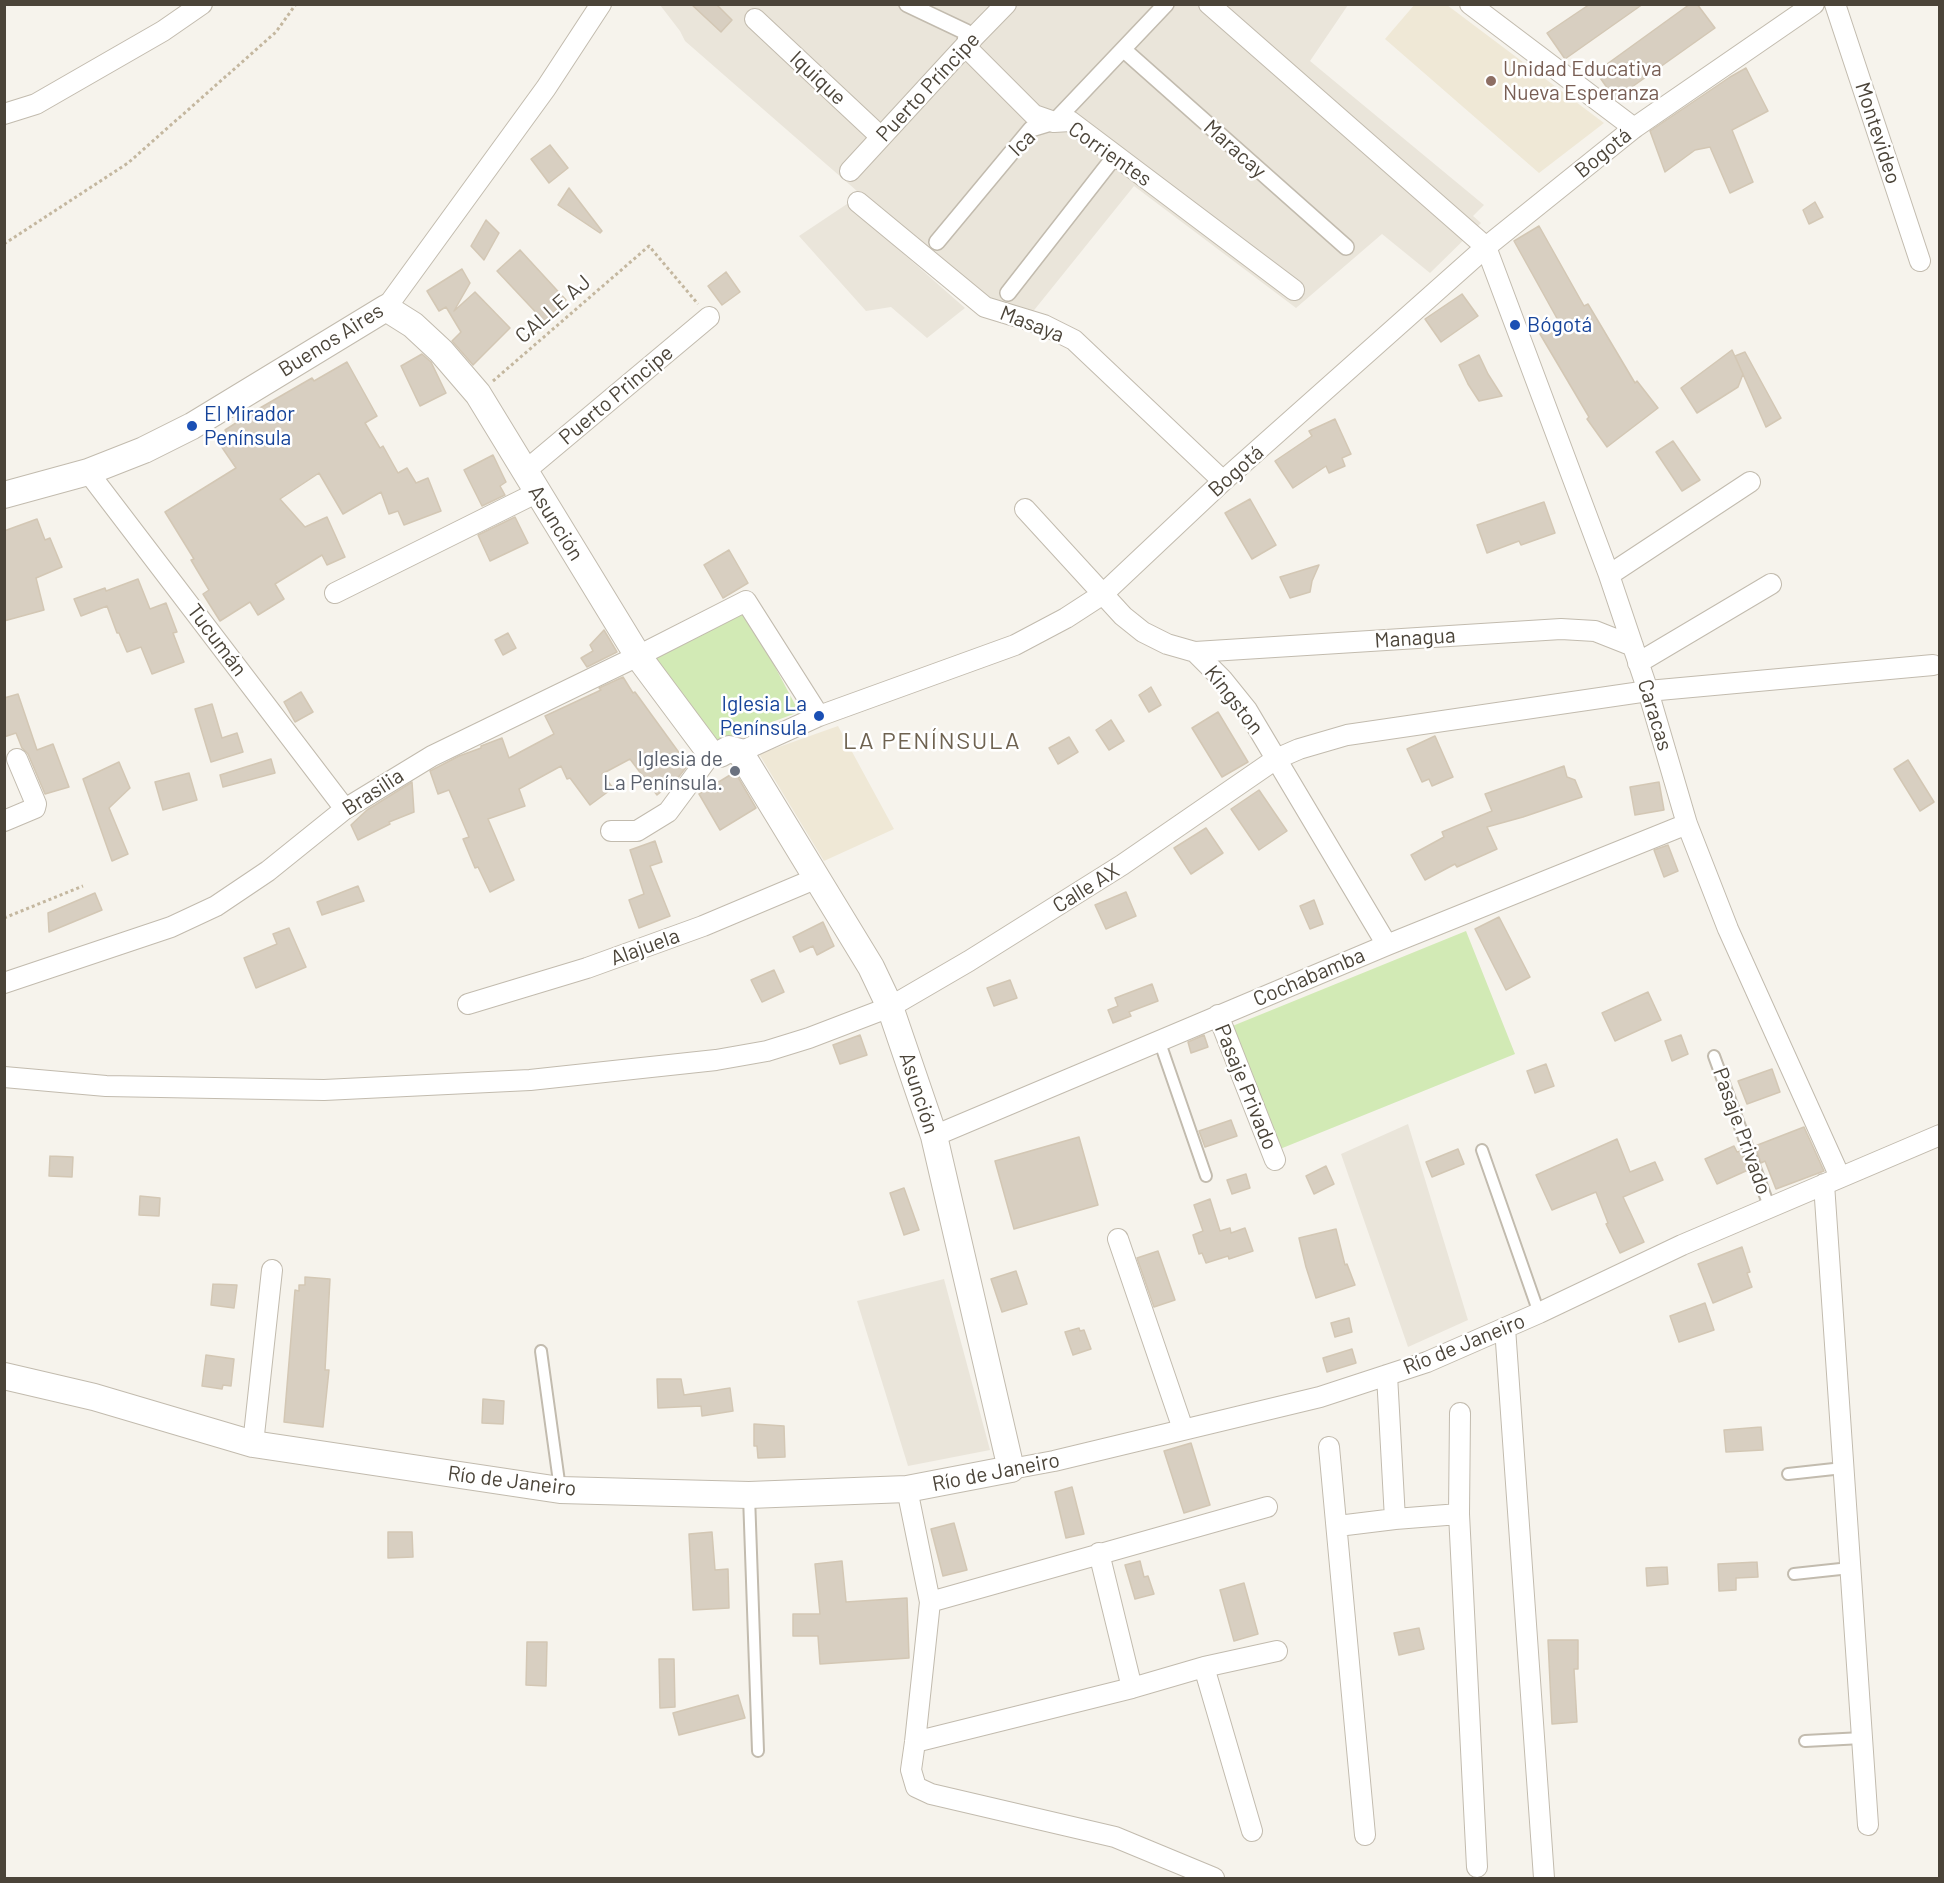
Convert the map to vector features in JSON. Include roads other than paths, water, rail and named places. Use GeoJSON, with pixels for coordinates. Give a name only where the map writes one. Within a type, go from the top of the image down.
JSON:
{"type":"FeatureCollection","features":[{"type":"Feature","properties":{"kind":"street"},"geometry":{"type":"LineString","coordinates":[[4,114],[36,104],[163,31],[202,4]]}},
{"type":"Feature","properties":{"kind":"street","name":"Buenos Aires"},"geometry":{"type":"LineString","coordinates":[[4,495],[88,472],[144,450],[192,426],[386,308],[546,88],[601,4]]}},
{"type":"Feature","properties":{"kind":"street","name":"Corrientes"},"geometry":{"type":"LineString","coordinates":[[907,4],[966,32],[965,46],[1034,115],[1054,122],[1070,121],[1294,290]]}},
{"type":"Feature","properties":{"kind":"street","name":"Puerto Príncipe"},"geometry":{"type":"LineString","coordinates":[[850,171],[1006,4]]}},
{"type":"Feature","properties":{"kind":"street","name":"Ica"},"geometry":{"type":"LineString","coordinates":[[937,242],[1031,129],[1054,122],[1166,4]]}},
{"type":"Feature","properties":{"kind":"street"},"geometry":{"type":"LineString","coordinates":[[1209,4],[1486,247]]}},
{"type":"Feature","properties":{"kind":"street"},"geometry":{"type":"LineString","coordinates":[[1470,4],[1635,128]]}},
{"type":"Feature","properties":{"kind":"street","name":"Bogotá"},"geometry":{"type":"LineString","coordinates":[[711,754],[729,749],[740,752],[819,716],[1015,645],[1066,618],[1103,594],[1223,482],[1486,247],[1635,128],[1814,4]]}},
{"type":"Feature","properties":{"kind":"street","name":"Montevideo"},"geometry":{"type":"LineString","coordinates":[[1835,4],[1920,261]]}},
{"type":"Feature","properties":{"kind":"street","name":"Iquique"},"geometry":{"type":"LineString","coordinates":[[755,19],[881,137]]}},
{"type":"Feature","properties":{"kind":"street","name":"Maracay"},"geometry":{"type":"LineString","coordinates":[[1124,50],[1346,247]]}},
{"type":"Feature","properties":{"kind":"street"},"geometry":{"type":"LineString","coordinates":[[1008,293],[1115,156]]}},
{"type":"Feature","properties":{"kind":"street","name":"Masaya"},"geometry":{"type":"LineString","coordinates":[[858,202],[985,307],[1044,325],[1074,340],[1223,482]]}},
{"type":"Feature","properties":{"kind":"street","name":"Caracas"},"geometry":{"type":"LineString","coordinates":[[1486,247],[1609,575],[1648,691],[1687,824],[1832,1180]]}},
{"type":"Feature","properties":{"kind":"street","name":"Asunción"},"geometry":{"type":"LineString","coordinates":[[386,308],[413,325],[441,351],[478,394],[638,656],[711,754]]}},
{"type":"Feature","properties":{"kind":"street","name":"Puerto Principe"},"geometry":{"type":"LineString","coordinates":[[335,593],[531,482],[709,317]]}},
{"type":"Feature","properties":{"kind":"street","name":"Tucumán"},"geometry":{"type":"LineString","coordinates":[[88,472],[345,809]]}},
{"type":"Feature","properties":{"kind":"street"},"geometry":{"type":"LineString","coordinates":[[1609,575],[1750,482]]}},
{"type":"Feature","properties":{"kind":"street","name":"Kingston"},"geometry":{"type":"LineString","coordinates":[[1025,509],[1123,616],[1143,632],[1167,644],[1195,652],[1222,679],[1247,710],[1387,945]]}},
{"type":"Feature","properties":{"kind":"street"},"geometry":{"type":"LineString","coordinates":[[1636,654],[1771,584]]}},
{"type":"Feature","properties":{"kind":"street","name":"Brasilia"},"geometry":{"type":"LineString","coordinates":[[4,983],[171,927],[216,906],[268,871],[345,809],[432,756],[746,601],[819,716]]}},
{"type":"Feature","properties":{"kind":"street","name":"Managua"},"geometry":{"type":"LineString","coordinates":[[1195,652],[1561,629],[1595,631],[1636,654]]}},
{"type":"Feature","properties":{"kind":"street","name":"Calle AX"},"geometry":{"type":"LineString","coordinates":[[4,1077],[106,1086],[324,1090],[530,1080],[716,1060],[767,1051],[809,1038],[890,1007],[969,962],[1122,866],[1276,759],[1299,749],[1347,735],[1648,691],[1933,665]]}},
{"type":"Feature","properties":{"kind":"street","name":"Asunción"},"geometry":{"type":"LineString","coordinates":[[740,752],[872,967],[890,1007],[934,1136],[1011,1469]]}},
{"type":"Feature","properties":{"kind":"street"},"geometry":{"type":"LineString","coordinates":[[611,831],[637,831],[668,812],[711,754]]}},
{"type":"Feature","properties":{"kind":"street"},"geometry":{"type":"LineString","coordinates":[[4,821],[35,808],[36,804],[17,759]]}},
{"type":"Feature","properties":{"kind":"street","name":"Cochabamba"},"geometry":{"type":"LineString","coordinates":[[934,1136],[1218,1015],[1687,824]]}},
{"type":"Feature","properties":{"kind":"street","name":"Alajuela"},"geometry":{"type":"LineString","coordinates":[[468,1004],[608,960],[703,926],[817,878]]}},
{"type":"Feature","properties":{"kind":"street","name":"Pasaje Privado"},"geometry":{"type":"LineString","coordinates":[[1218,1015],[1275,1160]]}},
{"type":"Feature","properties":{"kind":"street","name":"Río de Janeiro"},"geometry":{"type":"LineString","coordinates":[[4,1376],[94,1397],[253,1444],[560,1490],[749,1496],[907,1489],[1054,1461],[1320,1397],[1427,1362],[1539,1313],[1769,1206],[1940,1135]]}},
{"type":"Feature","properties":{"kind":"street"},"geometry":{"type":"LineString","coordinates":[[1832,1180],[1843,1468],[1868,1825]]}},
{"type":"Feature","properties":{"kind":"street"},"geometry":{"type":"LineString","coordinates":[[1118,1239],[1183,1429]]}},
{"type":"Feature","properties":{"kind":"street"},"geometry":{"type":"LineString","coordinates":[[253,1444],[272,1270]]}},
{"type":"Feature","properties":{"kind":"street"},"geometry":{"type":"LineString","coordinates":[[1505,1328],[1544,1878]]}},
{"type":"Feature","properties":{"kind":"street"},"geometry":{"type":"LineString","coordinates":[[1388,1375],[1395,1519]]}},
{"type":"Feature","properties":{"kind":"street"},"geometry":{"type":"LineString","coordinates":[[1460,1413],[1459,1514],[1477,1868]]}},
{"type":"Feature","properties":{"kind":"street"},"geometry":{"type":"LineString","coordinates":[[1329,1447],[1365,1834]]}},
{"type":"Feature","properties":{"kind":"street"},"geometry":{"type":"LineString","coordinates":[[907,1489],[930,1602],[911,1770],[916,1787],[931,1794],[1115,1837],[1214,1878]]}},
{"type":"Feature","properties":{"kind":"street"},"geometry":{"type":"LineString","coordinates":[[930,1602],[1267,1507]]}},
{"type":"Feature","properties":{"kind":"street"},"geometry":{"type":"LineString","coordinates":[[1338,1526],[1459,1514]]}},
{"type":"Feature","properties":{"kind":"street"},"geometry":{"type":"LineString","coordinates":[[1099,1553],[1131,1688]]}},
{"type":"Feature","properties":{"kind":"street"},"geometry":{"type":"LineString","coordinates":[[915,1742],[1131,1688],[1204,1667],[1276,1651]]}},
{"type":"Feature","properties":{"kind":"street"},"geometry":{"type":"LineString","coordinates":[[1204,1667],[1252,1831]]}},
{"type":"Feature","properties":{"kind":"lane"},"geometry":{"type":"LineString","coordinates":[[1159,1040],[1206,1176]]}},
{"type":"Feature","properties":{"kind":"lane","name":"Pasaje Privado"},"geometry":{"type":"LineString","coordinates":[[1714,1056],[1769,1206]]}},
{"type":"Feature","properties":{"kind":"lane"},"geometry":{"type":"LineString","coordinates":[[1482,1150],[1539,1313]]}},
{"type":"Feature","properties":{"kind":"lane"},"geometry":{"type":"LineString","coordinates":[[541,1351],[560,1490]]}},
{"type":"Feature","properties":{"kind":"lane"},"geometry":{"type":"LineString","coordinates":[[1788,1474],[1843,1468]]}},
{"type":"Feature","properties":{"kind":"lane"},"geometry":{"type":"LineString","coordinates":[[749,1496],[758,1751]]}},
{"type":"Feature","properties":{"kind":"lane"},"geometry":{"type":"LineString","coordinates":[[1794,1574],[1850,1568]]}},
{"type":"Feature","properties":{"kind":"lane"},"geometry":{"type":"LineString","coordinates":[[1805,1741],[1862,1738]]}},
{"type":"Feature","properties":{"kind":"place","name":"Unidad Educativa Nueva Esperanza"},"geometry":{"type":"Point","coordinates":[1491,81]}},
{"type":"Feature","properties":{"kind":"place","name":"Bógotá"},"geometry":{"type":"Point","coordinates":[1515,325]}},
{"type":"Feature","properties":{"kind":"place","name":"El Mirador Península"},"geometry":{"type":"Point","coordinates":[192,426]}},
{"type":"Feature","properties":{"kind":"place","name":"Iglesia La Península"},"geometry":{"type":"Point","coordinates":[819,716]}},
{"type":"Feature","properties":{"kind":"place","name":"Iglesia de La Península."},"geometry":{"type":"Point","coordinates":[735,771]}},
{"type":"Feature","properties":{"kind":"district","name":"LA PENÍNSULA"},"geometry":{"type":"Point","coordinates":[932,741]}}]}
